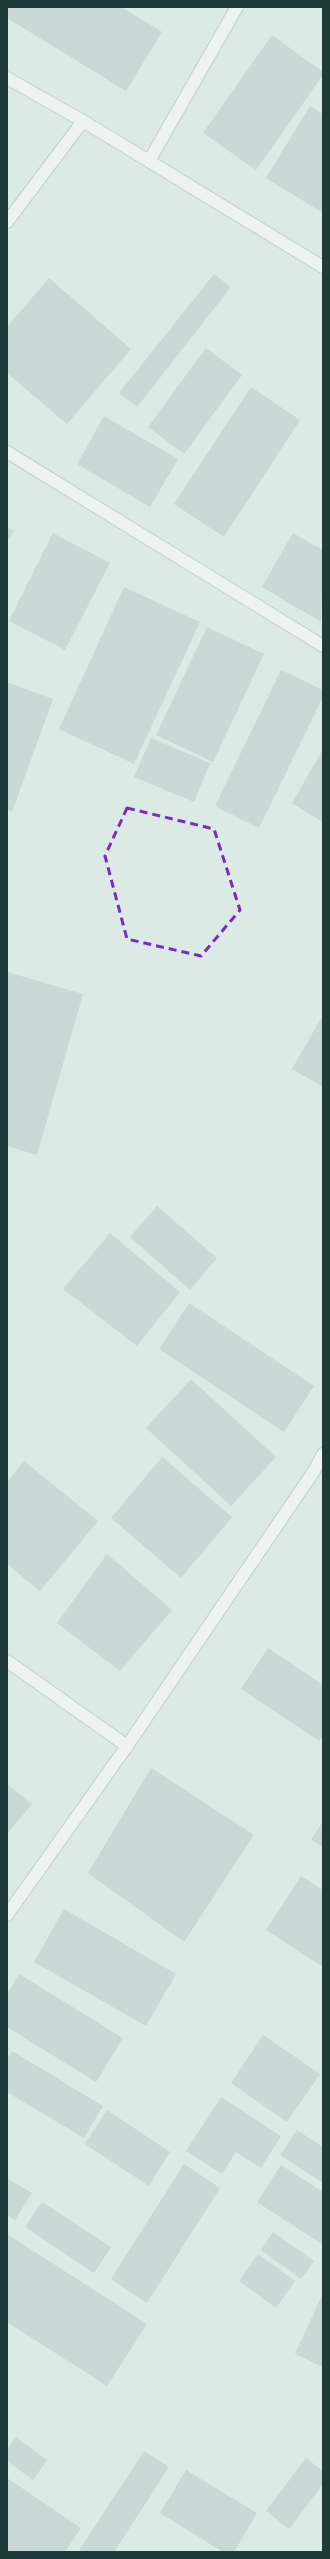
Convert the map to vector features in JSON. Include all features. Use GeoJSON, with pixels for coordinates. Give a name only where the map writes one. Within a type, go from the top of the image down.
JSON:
{"type":"FeatureCollection","features":[{"type":"Feature","properties":{"kind":"street"},"geometry":{"type":"LineString","coordinates":[[149,161],[237,7]]}},
{"type":"Feature","properties":{"kind":"street"},"geometry":{"type":"LineString","coordinates":[[7,78],[83,121],[323,267]]}},
{"type":"Feature","properties":{"kind":"street"},"geometry":{"type":"LineString","coordinates":[[7,222],[83,121]]}},
{"type":"Feature","properties":{"kind":"street"},"geometry":{"type":"LineString","coordinates":[[7,452],[323,646]]}},
{"type":"Feature","properties":{"kind":"street"},"geometry":{"type":"LineString","coordinates":[[7,1915],[127,1746],[310,1478],[323,1454]]}},
{"type":"Feature","properties":{"kind":"street"},"geometry":{"type":"LineString","coordinates":[[7,1661],[127,1746]]}},
{"type":"Feature","properties":{"kind":"highlighted area"},"geometry":{"type":"Polygon","coordinates":[[[127,808],[214,829],[240,910],[201,956],[127,939],[105,856],[127,808]]]}},
{"type":"Feature","properties":{"kind":"building"},"geometry":{"type":"Polygon","coordinates":[[[7,7],[121,7],[162,32],[126,91],[7,18],[7,7]]]}},
{"type":"Feature","properties":{"kind":"building"},"geometry":{"type":"Polygon","coordinates":[[[272,35],[323,72],[323,75],[256,170],[203,133],[272,35]]]}},
{"type":"Feature","properties":{"kind":"building"},"geometry":{"type":"Polygon","coordinates":[[[310,106],[323,114],[323,213],[266,178],[310,106]]]}},
{"type":"Feature","properties":{"kind":"building"},"geometry":{"type":"Polygon","coordinates":[[[214,274],[231,287],[137,407],[119,393],[214,274]]]}},
{"type":"Feature","properties":{"kind":"building"},"geometry":{"type":"Polygon","coordinates":[[[49,278],[131,349],[67,424],[7,373],[7,327],[49,278]]]}},
{"type":"Feature","properties":{"kind":"building"},"geometry":{"type":"Polygon","coordinates":[[[206,348],[242,375],[184,454],[148,427],[206,348]]]}},
{"type":"Feature","properties":{"kind":"building"},"geometry":{"type":"Polygon","coordinates":[[[251,387],[300,420],[224,537],[174,504],[251,387]]]}},
{"type":"Feature","properties":{"kind":"building"},"geometry":{"type":"Polygon","coordinates":[[[104,416],[178,459],[150,507],[77,464],[104,416]]]}},
{"type":"Feature","properties":{"kind":"building"},"geometry":{"type":"Polygon","coordinates":[[[7,527],[14,531],[7,541],[7,527]]]}},
{"type":"Feature","properties":{"kind":"building"},"geometry":{"type":"Polygon","coordinates":[[[53,533],[110,563],[65,650],[9,621],[53,533]]]}},
{"type":"Feature","properties":{"kind":"building"},"geometry":{"type":"Polygon","coordinates":[[[293,533],[323,550],[321,622],[262,587],[293,533]]]}},
{"type":"Feature","properties":{"kind":"building"},"geometry":{"type":"Polygon","coordinates":[[[124,587],[200,622],[134,764],[59,729],[124,587]]]}},
{"type":"Feature","properties":{"kind":"building"},"geometry":{"type":"Polygon","coordinates":[[[207,627],[264,654],[213,762],[156,735],[207,627]]]}},
{"type":"Feature","properties":{"kind":"building"},"geometry":{"type":"Polygon","coordinates":[[[281,670],[323,690],[323,697],[259,828],[215,806],[281,670]]]}},
{"type":"Feature","properties":{"kind":"building"},"geometry":{"type":"Polygon","coordinates":[[[7,682],[53,699],[12,812],[7,810],[7,682]]]}},
{"type":"Feature","properties":{"kind":"building"},"geometry":{"type":"Polygon","coordinates":[[[151,738],[210,763],[194,802],[134,777],[151,738]]]}},
{"type":"Feature","properties":{"kind":"building"},"geometry":{"type":"Polygon","coordinates":[[[323,749],[323,822],[292,803],[323,749]]]}},
{"type":"Feature","properties":{"kind":"building"},"geometry":{"type":"Polygon","coordinates":[[[7,972],[83,994],[37,1155],[7,1146],[7,972]]]}},
{"type":"Feature","properties":{"kind":"building"},"geometry":{"type":"Polygon","coordinates":[[[323,1015],[323,1087],[292,1069],[323,1015]]]}},
{"type":"Feature","properties":{"kind":"building"},"geometry":{"type":"Polygon","coordinates":[[[157,1206],[217,1258],[190,1290],[130,1237],[157,1206]]]}},
{"type":"Feature","properties":{"kind":"building"},"geometry":{"type":"Polygon","coordinates":[[[110,1233],[180,1292],[137,1346],[63,1289],[110,1233]]]}},
{"type":"Feature","properties":{"kind":"building"},"geometry":{"type":"Polygon","coordinates":[[[189,1303],[314,1386],[284,1432],[159,1349],[189,1303]]]}},
{"type":"Feature","properties":{"kind":"building"},"geometry":{"type":"Polygon","coordinates":[[[191,1379],[276,1457],[231,1506],[146,1428],[191,1379]]]}},
{"type":"Feature","properties":{"kind":"building"},"geometry":{"type":"Polygon","coordinates":[[[162,1457],[232,1517],[181,1578],[111,1518],[162,1457]]]}},
{"type":"Feature","properties":{"kind":"building"},"geometry":{"type":"Polygon","coordinates":[[[24,1461],[98,1521],[40,1591],[7,1564],[7,1482],[24,1461]]]}},
{"type":"Feature","properties":{"kind":"building"},"geometry":{"type":"Polygon","coordinates":[[[107,1554],[172,1610],[120,1671],[57,1623],[107,1554]]]}},
{"type":"Feature","properties":{"kind":"building"},"geometry":{"type":"Polygon","coordinates":[[[268,1648],[323,1685],[323,1735],[319,1741],[241,1689],[268,1648]]]}},
{"type":"Feature","properties":{"kind":"building"},"geometry":{"type":"Polygon","coordinates":[[[151,1768],[254,1835],[184,1942],[88,1873],[151,1768]]]}},
{"type":"Feature","properties":{"kind":"building"},"geometry":{"type":"Polygon","coordinates":[[[7,1784],[32,1804],[7,1834],[7,1784]]]}},
{"type":"Feature","properties":{"kind":"building"},"geometry":{"type":"Polygon","coordinates":[[[323,1821],[323,1847],[311,1840],[323,1821]]]}},
{"type":"Feature","properties":{"kind":"building"},"geometry":{"type":"Polygon","coordinates":[[[301,1876],[323,1890],[323,1967],[266,1930],[301,1876]]]}},
{"type":"Feature","properties":{"kind":"building"},"geometry":{"type":"Polygon","coordinates":[[[64,1909],[176,1974],[146,2026],[34,1962],[64,1909]]]}},
{"type":"Feature","properties":{"kind":"building"},"geometry":{"type":"Polygon","coordinates":[[[19,1974],[123,2038],[96,2082],[7,2027],[7,1994],[19,1974]]]}},
{"type":"Feature","properties":{"kind":"building"},"geometry":{"type":"Polygon","coordinates":[[[263,2035],[320,2074],[287,2122],[231,2083],[263,2035]]]}},
{"type":"Feature","properties":{"kind":"building"},"geometry":{"type":"Polygon","coordinates":[[[12,2051],[103,2106],[84,2138],[7,2092],[7,2059],[12,2051]]]}},
{"type":"Feature","properties":{"kind":"building"},"geometry":{"type":"Polygon","coordinates":[[[221,2097],[281,2136],[261,2168],[236,2152],[222,2174],[186,2151],[221,2097]]]}},
{"type":"Feature","properties":{"kind":"building"},"geometry":{"type":"Polygon","coordinates":[[[107,2110],[170,2152],[149,2186],[85,2144],[107,2110]]]}},
{"type":"Feature","properties":{"kind":"building"},"geometry":{"type":"Polygon","coordinates":[[[297,2130],[323,2147],[323,2183],[280,2155],[297,2130]]]}},
{"type":"Feature","properties":{"kind":"building"},"geometry":{"type":"Polygon","coordinates":[[[184,2164],[220,2188],[147,2303],[111,2279],[184,2164]]]}},
{"type":"Feature","properties":{"kind":"building"},"geometry":{"type":"Polygon","coordinates":[[[281,2165],[323,2192],[323,2245],[257,2202],[281,2165]]]}},
{"type":"Feature","properties":{"kind":"building"},"geometry":{"type":"Polygon","coordinates":[[[7,2178],[32,2193],[15,2220],[7,2215],[7,2178]]]}},
{"type":"Feature","properties":{"kind":"building"},"geometry":{"type":"Polygon","coordinates":[[[42,2202],[111,2247],[94,2273],[25,2227],[42,2202]]]}},
{"type":"Feature","properties":{"kind":"building"},"geometry":{"type":"Polygon","coordinates":[[[273,2232],[314,2261],[301,2279],[261,2250],[273,2232]]]}},
{"type":"Feature","properties":{"kind":"building"},"geometry":{"type":"Polygon","coordinates":[[[7,2234],[147,2324],[107,2386],[7,2322],[7,2234]]]}},
{"type":"Feature","properties":{"kind":"building"},"geometry":{"type":"Polygon","coordinates":[[[258,2254],[295,2281],[276,2308],[239,2281],[258,2254]]]}},
{"type":"Feature","properties":{"kind":"building"},"geometry":{"type":"Polygon","coordinates":[[[323,2293],[323,2367],[295,2354],[323,2293]]]}},
{"type":"Feature","properties":{"kind":"building"},"geometry":{"type":"Polygon","coordinates":[[[16,2437],[47,2460],[33,2480],[7,2461],[7,2450],[16,2437]]]}},
{"type":"Feature","properties":{"kind":"building"},"geometry":{"type":"Polygon","coordinates":[[[144,2451],[169,2467],[114,2552],[78,2552],[144,2451]]]}},
{"type":"Feature","properties":{"kind":"building"},"geometry":{"type":"Polygon","coordinates":[[[306,2458],[323,2471],[323,2484],[289,2529],[266,2511],[306,2458]]]}},
{"type":"Feature","properties":{"kind":"building"},"geometry":{"type":"Polygon","coordinates":[[[186,2470],[257,2513],[234,2552],[223,2552],[160,2513],[186,2470]]]}},
{"type":"Feature","properties":{"kind":"building"},"geometry":{"type":"Polygon","coordinates":[[[7,2478],[81,2528],[65,2552],[7,2551],[7,2478]]]}}]}
